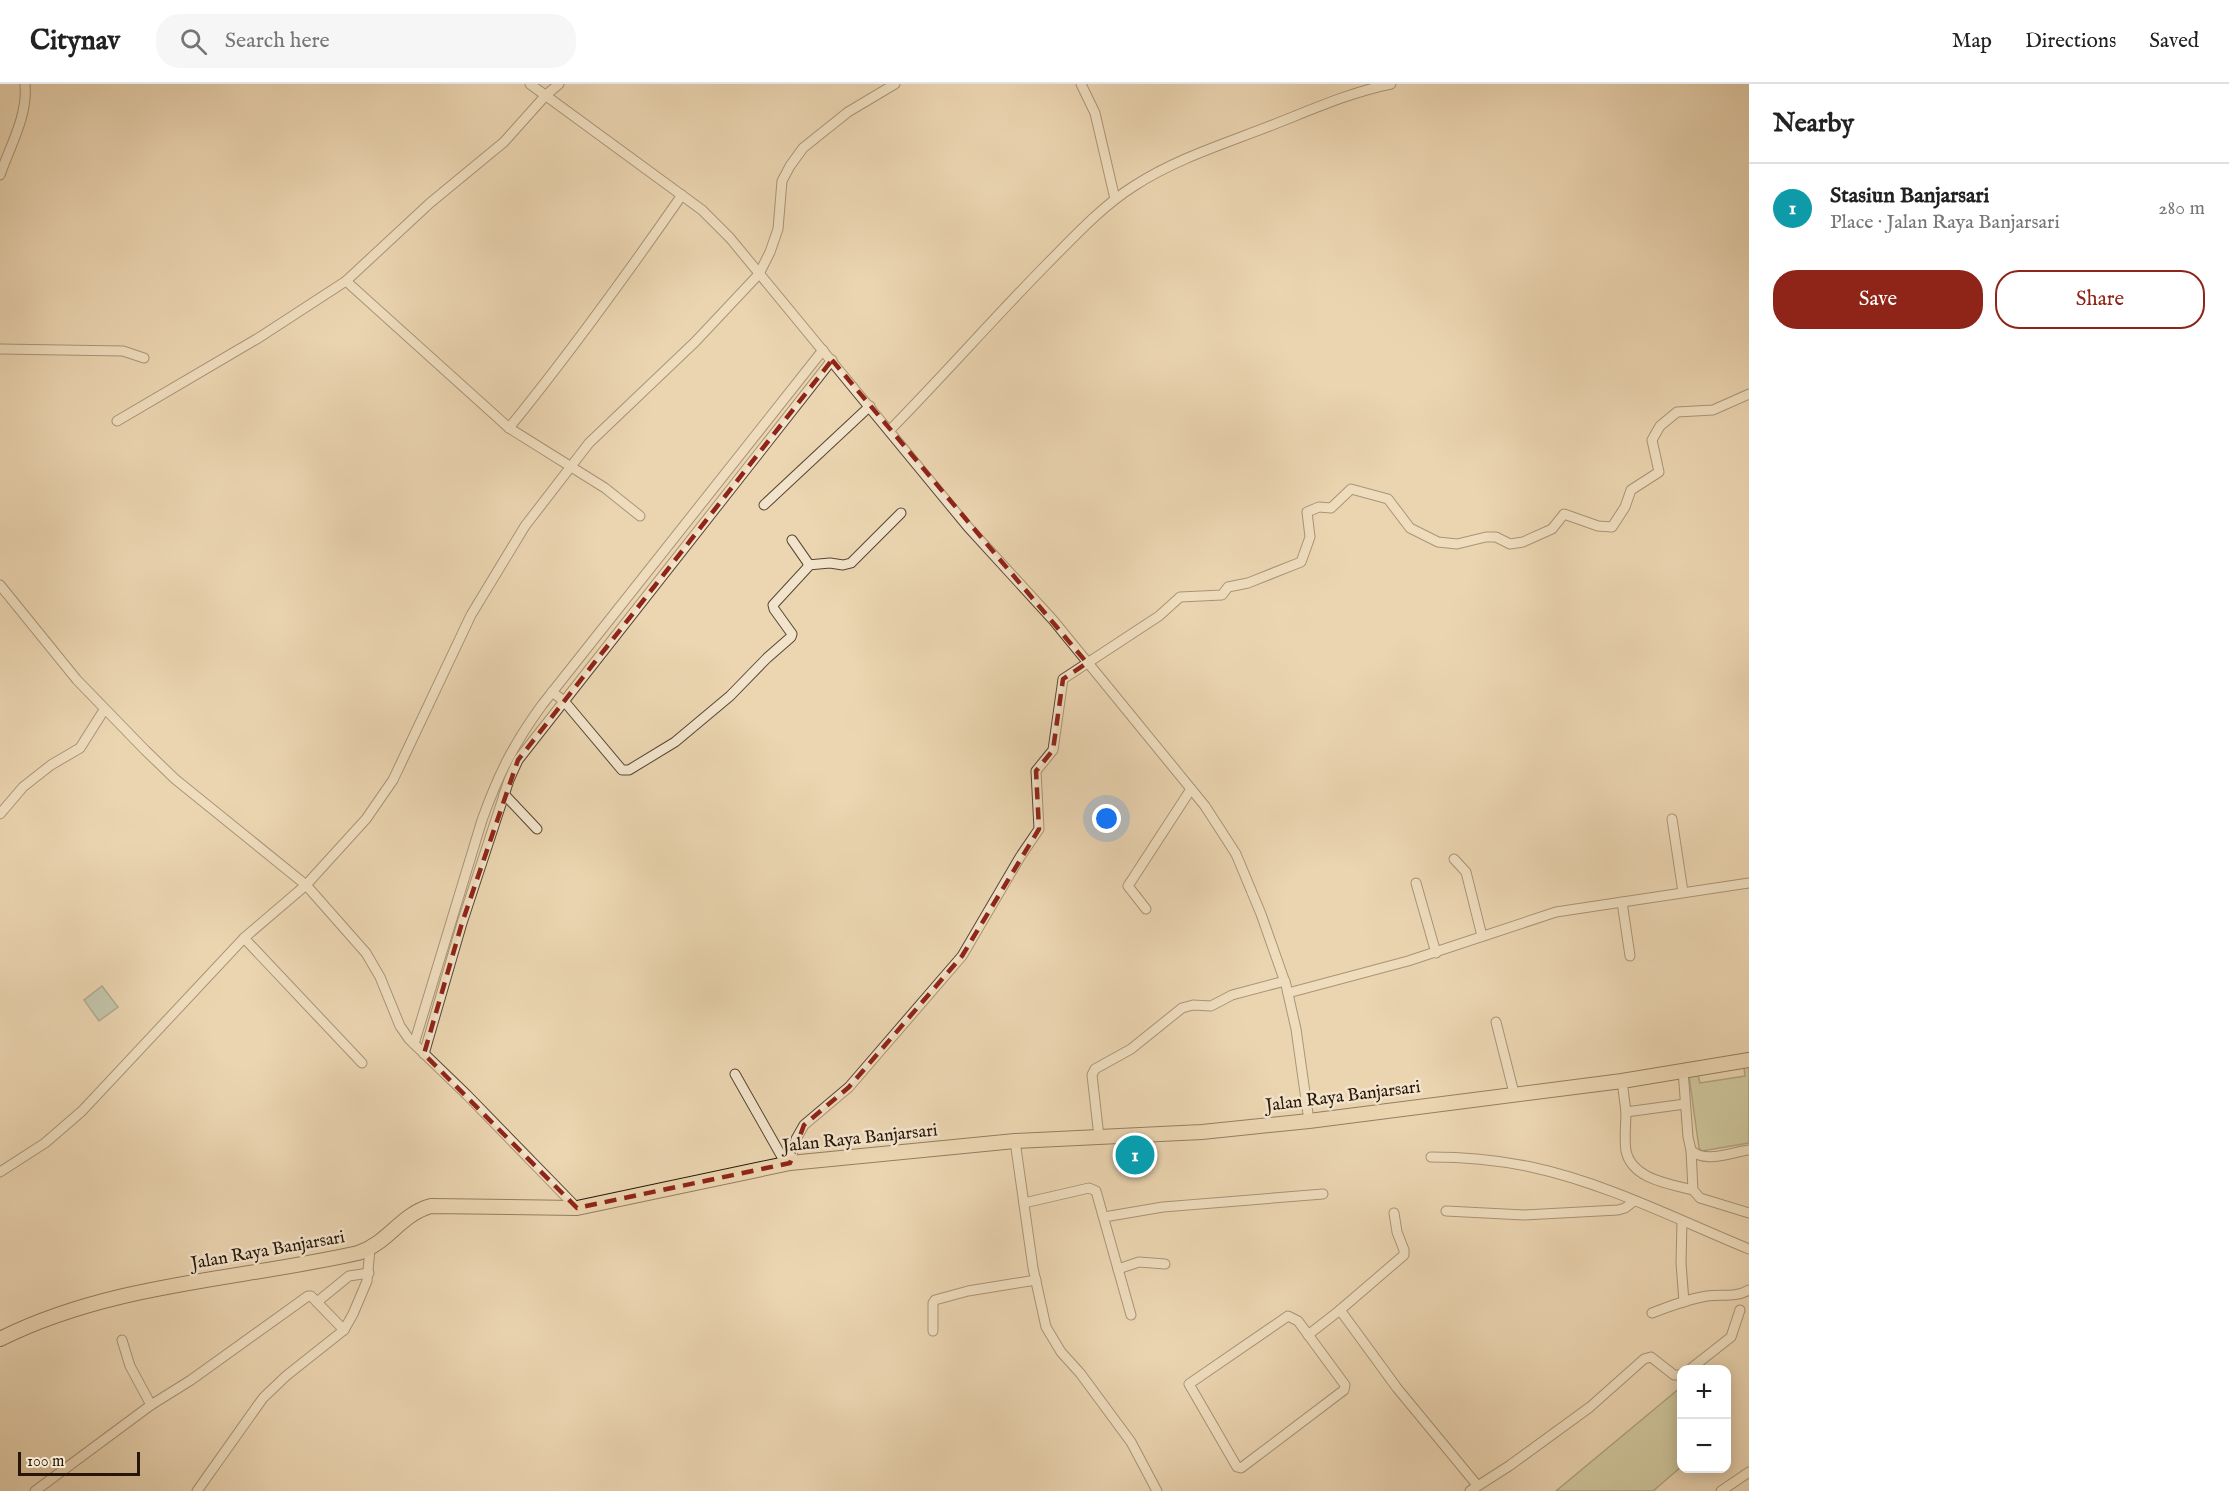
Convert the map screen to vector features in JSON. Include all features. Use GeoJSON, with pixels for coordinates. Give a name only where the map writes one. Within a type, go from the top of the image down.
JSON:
{"type":"FeatureCollection","features":[{"type":"Feature","properties":{"kind":"highway","name":"Jalan Raya Banjarsari"},"geometry":{"type":"LineString","coordinates":[[0,1339],[34,1323],[123,1295],[338,1258],[370,1249],[411,1214],[431,1206],[576,1208],[788,1164],[1015,1141],[1202,1131],[1309,1121],[1622,1081],[1749,1060]]}},
{"type":"Feature","properties":{"kind":"street"},"geometry":{"type":"LineString","coordinates":[[0,175],[26,103],[25,84]]}},
{"type":"Feature","properties":{"kind":"street"},"geometry":{"type":"LineString","coordinates":[[530,84],[702,210],[730,238],[969,527],[1053,620],[1205,806],[1236,854],[1285,981],[1296,1029],[1309,1121]]}},
{"type":"Feature","properties":{"kind":"street"},"geometry":{"type":"LineString","coordinates":[[117,421],[260,337],[346,281],[430,203],[504,142],[546,95],[559,84]]}},
{"type":"Feature","properties":{"kind":"street"},"geometry":{"type":"LineString","coordinates":[[0,1173],[45,1143],[82,1111],[244,938],[306,885],[366,819],[393,780],[476,606],[525,526],[589,443],[695,342],[759,274],[778,229],[782,181],[790,166],[814,138],[848,112],[895,84]]}},
{"type":"Feature","properties":{"kind":"street"},"geometry":{"type":"LineString","coordinates":[[1081,84],[1095,113],[1115,199]]}},
{"type":"Feature","properties":{"kind":"street"},"geometry":{"type":"LineString","coordinates":[[890,430],[1082,228],[1133,186],[1180,161],[1334,101],[1391,84]]}},
{"type":"Feature","properties":{"kind":"street"},"geometry":{"type":"LineString","coordinates":[[509,428],[628,273],[682,195]]}},
{"type":"Feature","properties":{"kind":"street"},"geometry":{"type":"LineString","coordinates":[[346,281],[509,428],[571,465],[640,516]]}},
{"type":"Feature","properties":{"kind":"street"},"geometry":{"type":"LineString","coordinates":[[0,349],[123,351],[144,358]]}},
{"type":"Feature","properties":{"kind":"street"},"geometry":{"type":"LineString","coordinates":[[754,449],[823,350]]}},
{"type":"Feature","properties":{"kind":"street"},"geometry":{"type":"LineString","coordinates":[[419,1048],[477,859],[504,794],[504,778],[518,760],[534,728],[754,449],[832,360]]}},
{"type":"Feature","properties":{"kind":"street"},"geometry":{"type":"LineString","coordinates":[[788,1164],[796,1139],[804,1125],[849,1087],[962,956],[1039,829],[1036,771],[1053,750],[1063,679],[1159,616],[1180,597],[1222,595],[1228,587],[1248,583],[1301,562],[1310,537],[1307,512],[1319,507],[1331,508],[1351,489],[1388,499],[1410,528],[1438,542],[1456,544],[1496,537],[1510,544],[1523,542],[1552,530],[1564,514],[1598,526],[1612,527],[1625,507],[1631,490],[1659,472],[1652,441],[1660,426],[1677,412],[1713,410],[1749,394]]}},
{"type":"Feature","properties":{"kind":"street"},"geometry":{"type":"LineString","coordinates":[[764,505],[870,406]]}},
{"type":"Feature","properties":{"kind":"street"},"geometry":{"type":"LineString","coordinates":[[557,696],[618,768],[628,770],[675,742],[730,696],[791,637],[791,630],[773,605],[808,565],[830,563],[847,565],[860,555],[901,513]]}},
{"type":"Feature","properties":{"kind":"street"},"geometry":{"type":"LineString","coordinates":[[792,540],[808,565]]}},
{"type":"Feature","properties":{"kind":"street"},"geometry":{"type":"LineString","coordinates":[[0,585],[104,710],[175,779],[306,885],[366,953],[380,977],[400,1026],[576,1208]]}},
{"type":"Feature","properties":{"kind":"street"},"geometry":{"type":"LineString","coordinates":[[419,1048],[512,748],[534,728],[605,637]]}},
{"type":"Feature","properties":{"kind":"street"},"geometry":{"type":"LineString","coordinates":[[0,814],[23,787],[51,765],[80,748],[104,710]]}},
{"type":"Feature","properties":{"kind":"street"},"geometry":{"type":"LineString","coordinates":[[1146,909],[1128,886],[1191,789]]}},
{"type":"Feature","properties":{"kind":"street"},"geometry":{"type":"LineString","coordinates":[[504,794],[537,830]]}},
{"type":"Feature","properties":{"kind":"street"},"geometry":{"type":"LineString","coordinates":[[1672,819],[1683,892]]}},
{"type":"Feature","properties":{"kind":"street"},"geometry":{"type":"LineString","coordinates":[[1454,859],[1466,872],[1482,936]]}},
{"type":"Feature","properties":{"kind":"street"},"geometry":{"type":"LineString","coordinates":[[1416,883],[1436,953]]}},
{"type":"Feature","properties":{"kind":"street"},"geometry":{"type":"LineString","coordinates":[[1288,993],[1436,953],[1556,912],[1749,883]]}},
{"type":"Feature","properties":{"kind":"street"},"geometry":{"type":"LineString","coordinates":[[1622,902],[1630,956]]}},
{"type":"Feature","properties":{"kind":"street"},"geometry":{"type":"LineString","coordinates":[[244,938],[362,1063]]}},
{"type":"Feature","properties":{"kind":"street"},"geometry":{"type":"LineString","coordinates":[[1099,1137],[1092,1075],[1095,1069],[1131,1049],[1182,1008],[1193,1005],[1211,1006],[1232,995],[1285,981]]}},
{"type":"Feature","properties":{"kind":"street"},"geometry":{"type":"LineString","coordinates":[[1496,1022],[1514,1094]]}},
{"type":"Feature","properties":{"kind":"street"},"geometry":{"type":"LineString","coordinates":[[1683,1070],[1693,1190]]}},
{"type":"Feature","properties":{"kind":"street"},"geometry":{"type":"LineString","coordinates":[[735,1074],[788,1164]]}},
{"type":"Feature","properties":{"kind":"street"},"geometry":{"type":"LineString","coordinates":[[1622,1081],[1626,1112],[1626,1145],[1633,1167],[1645,1174],[1693,1190],[1700,1198],[1749,1213]]}},
{"type":"Feature","properties":{"kind":"street"},"geometry":{"type":"LineString","coordinates":[[1626,1112],[1685,1104]]}},
{"type":"Feature","properties":{"kind":"street"},"geometry":{"type":"LineString","coordinates":[[1015,1141],[1036,1280],[1046,1327],[1053,1342],[1080,1372],[1131,1442],[1157,1491]]}},
{"type":"Feature","properties":{"kind":"street"},"geometry":{"type":"LineString","coordinates":[[1691,1150],[1701,1156],[1709,1157],[1749,1150]]}},
{"type":"Feature","properties":{"kind":"street"},"geometry":{"type":"LineString","coordinates":[[1431,1157],[1467,1157],[1531,1167],[1634,1201],[1749,1249]]}},
{"type":"Feature","properties":{"kind":"street"},"geometry":{"type":"LineString","coordinates":[[1024,1203],[1089,1188],[1096,1191],[1131,1315]]}},
{"type":"Feature","properties":{"kind":"street"},"geometry":{"type":"LineString","coordinates":[[1104,1216],[1163,1207],[1323,1194]]}},
{"type":"Feature","properties":{"kind":"street"},"geometry":{"type":"LineString","coordinates":[[1446,1211],[1547,1214],[1618,1210],[1634,1201]]}},
{"type":"Feature","properties":{"kind":"street"},"geometry":{"type":"LineString","coordinates":[[1308,1335],[1404,1255],[1394,1213]]}},
{"type":"Feature","properties":{"kind":"street"},"geometry":{"type":"LineString","coordinates":[[1682,1221],[1681,1263],[1684,1302]]}},
{"type":"Feature","properties":{"kind":"street"},"geometry":{"type":"LineString","coordinates":[[197,1491],[263,1398],[286,1376],[344,1329],[361,1297],[369,1273],[370,1249]]}},
{"type":"Feature","properties":{"kind":"street"},"geometry":{"type":"LineString","coordinates":[[1119,1269],[1139,1262],[1165,1264]]}},
{"type":"Feature","properties":{"kind":"street"},"geometry":{"type":"LineString","coordinates":[[34,1491],[151,1405],[191,1380],[300,1302],[314,1299],[349,1276],[369,1273]]}},
{"type":"Feature","properties":{"kind":"street"},"geometry":{"type":"LineString","coordinates":[[933,1331],[933,1303],[935,1300],[986,1287],[1036,1280]]}},
{"type":"Feature","properties":{"kind":"street"},"geometry":{"type":"LineString","coordinates":[[1652,1313],[1709,1296],[1739,1295],[1749,1290]]}},
{"type":"Feature","properties":{"kind":"street"},"geometry":{"type":"LineString","coordinates":[[1695,1365],[1731,1337],[1744,1311],[1739,1295]]}},
{"type":"Feature","properties":{"kind":"street"},"geometry":{"type":"LineString","coordinates":[[314,1299],[344,1329]]}},
{"type":"Feature","properties":{"kind":"street"},"geometry":{"type":"LineString","coordinates":[[1340,1310],[1474,1488],[1496,1475],[1590,1407],[1644,1359],[1651,1357],[1677,1375]]}},
{"type":"Feature","properties":{"kind":"street"},"geometry":{"type":"LineString","coordinates":[[1288,1316],[1295,1318],[1308,1335],[1345,1385],[1344,1389],[1241,1468],[1237,1467],[1190,1388],[1191,1382],[1288,1316]]}},
{"type":"Feature","properties":{"kind":"street"},"geometry":{"type":"LineString","coordinates":[[122,1340],[130,1366],[151,1405]]}},
{"type":"Feature","properties":{"kind":"street"},"geometry":{"type":"LineString","coordinates":[[1721,1491],[1749,1472]]}},
{"type":"Feature","properties":{"kind":"street"},"geometry":{"type":"LineString","coordinates":[[1734,1482],[1740,1491]]}},
{"type":"Feature","properties":{"kind":"highlighted area"},"geometry":{"type":"Polygon","coordinates":[[[832,360],[1087,663],[1063,679],[1053,750],[1036,771],[1039,829],[962,956],[849,1087],[804,1125],[790,1163],[577,1208],[424,1054],[462,923],[518,760],[832,360]]]}},
{"type":"Feature","properties":{"kind":"green space"},"geometry":{"type":"Polygon","coordinates":[[[1749,1066],[1749,1143],[1702,1151],[1699,1148],[1689,1076],[1698,1075],[1700,1083],[1745,1076],[1744,1067],[1749,1066]]]}},
{"type":"Feature","properties":{"kind":"green space"},"geometry":{"type":"Polygon","coordinates":[[[1677,1390],[1677,1470],[1653,1491],[1556,1491],[1677,1390]]]}},
{"type":"Feature","properties":{"kind":"water"},"geometry":{"type":"Polygon","coordinates":[[[102,986],[118,1007],[99,1021],[84,1000],[102,986]]]}},
{"type":"Feature","properties":{"kind":"place","name":"Stasiun Banjarsari"},"geometry":{"type":"Point","coordinates":[1135,1155]}}]}
